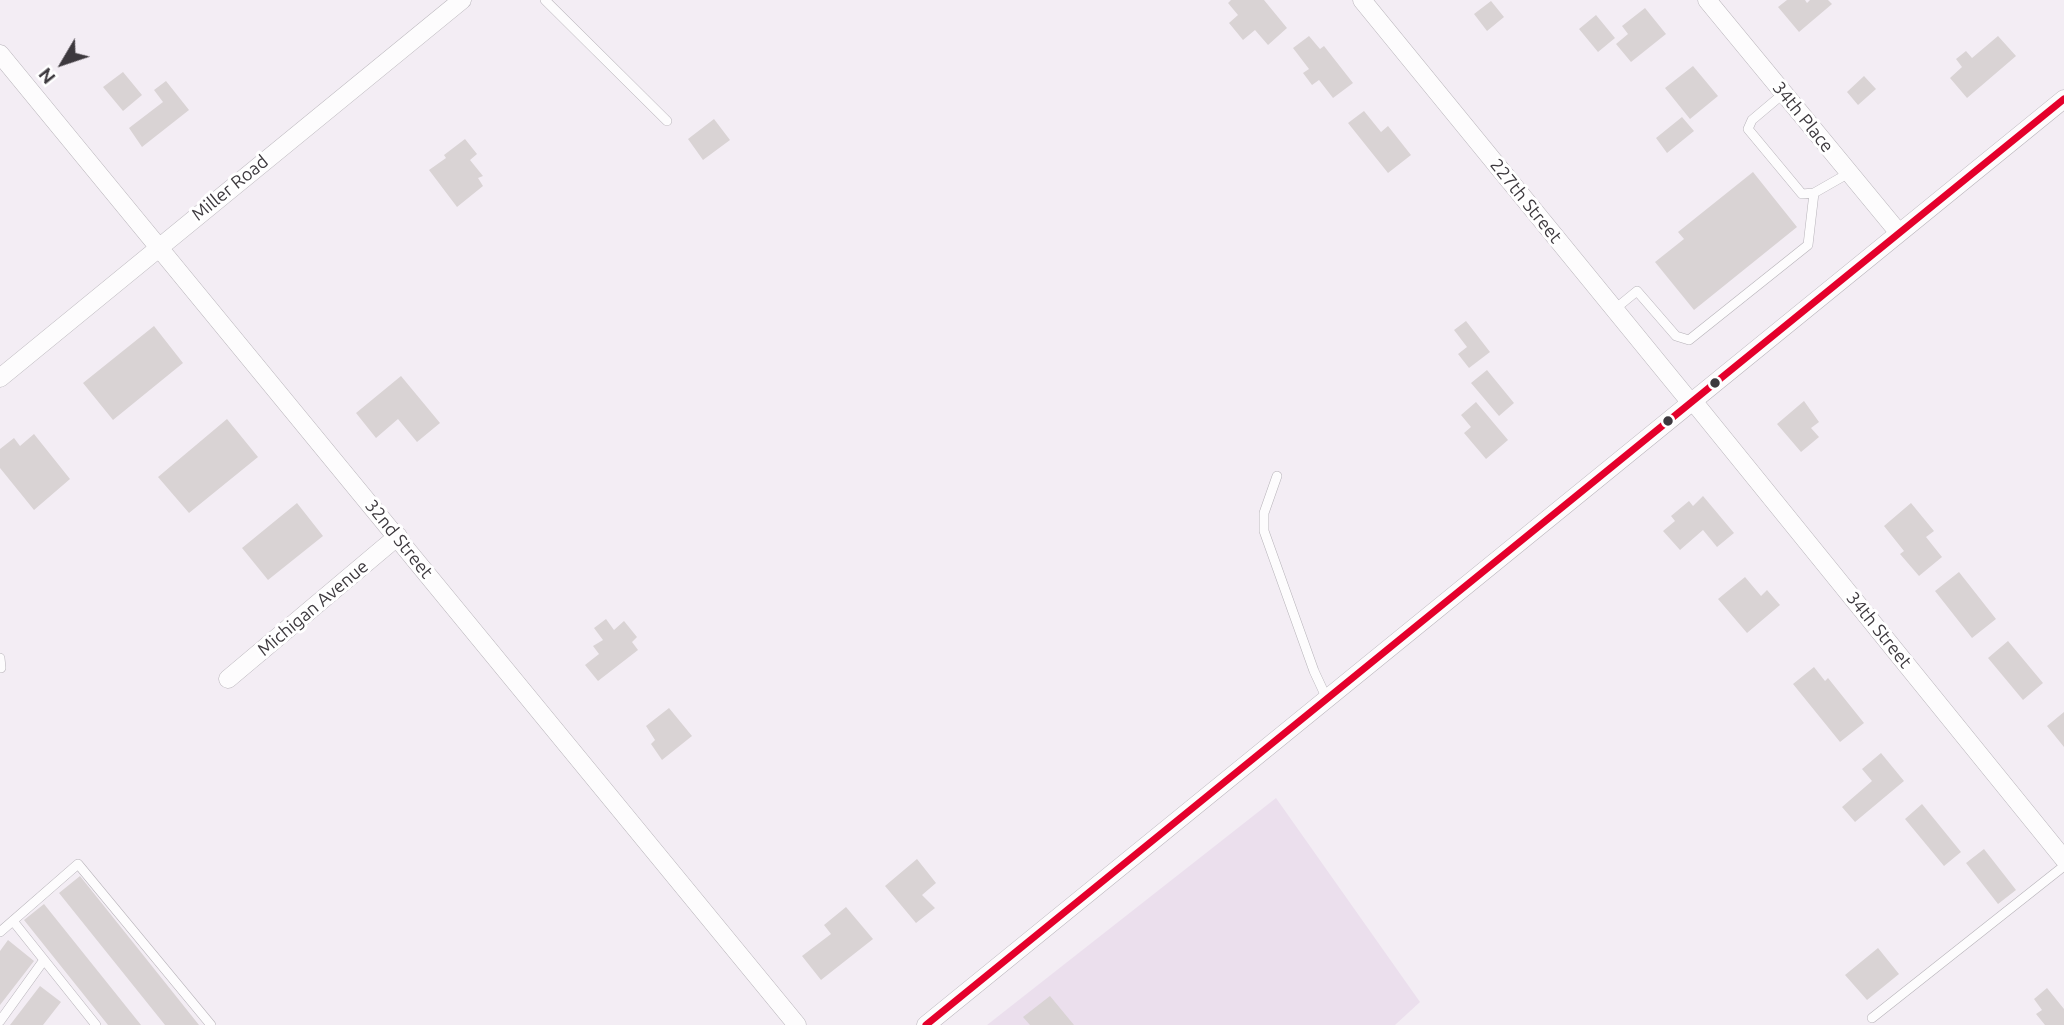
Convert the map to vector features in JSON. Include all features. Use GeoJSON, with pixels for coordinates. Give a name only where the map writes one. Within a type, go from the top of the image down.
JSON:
{"type":"FeatureCollection","features":[{"type":"Feature","properties":{"kind":"street","name":"Miller Road"},"geometry":{"type":"LineString","coordinates":[[0,378],[462,0]]}},
{"type":"Feature","properties":{"kind":"street","name":"227th Street"},"geometry":{"type":"LineString","coordinates":[[1362,0],[1692,402]]}},
{"type":"Feature","properties":{"kind":"street","name":"34th Place"},"geometry":{"type":"LineString","coordinates":[[1707,0],[1899,233]]}},
{"type":"Feature","properties":{"kind":"street","name":"32nd Street"},"geometry":{"type":"LineString","coordinates":[[0,54],[797,1025]]}},
{"type":"Feature","properties":{"kind":"street"},"geometry":{"type":"LineString","coordinates":[[926,1025],[2064,99]]}},
{"type":"Feature","properties":{"kind":"street","name":"34th Street"},"geometry":{"type":"LineString","coordinates":[[1692,402],[2064,859]]}},
{"type":"Feature","properties":{"kind":"street","name":"Michigan Avenue"},"geometry":{"type":"LineString","coordinates":[[228,679],[398,536]]}},
{"type":"Feature","properties":{"kind":"lane"},"geometry":{"type":"LineString","coordinates":[[545,0],[667,121]]}},
{"type":"Feature","properties":{"kind":"lane"},"geometry":{"type":"LineString","coordinates":[[1783,93],[1752,120],[1748,129],[1802,194],[1814,193],[1849,173]]}},
{"type":"Feature","properties":{"kind":"lane"},"geometry":{"type":"LineString","coordinates":[[1615,309],[1637,291],[1676,336],[1689,340],[1808,245],[1814,193]]}},
{"type":"Feature","properties":{"kind":"lane"},"geometry":{"type":"LineString","coordinates":[[1277,475],[1264,513],[1264,531],[1314,671],[1327,699]]}},
{"type":"Feature","properties":{"kind":"lane"},"geometry":{"type":"LineString","coordinates":[[0,658],[1,668]]}},
{"type":"Feature","properties":{"kind":"lane"},"geometry":{"type":"LineString","coordinates":[[0,932],[78,864],[211,1025]]}},
{"type":"Feature","properties":{"kind":"lane"},"geometry":{"type":"LineString","coordinates":[[1872,1018],[2064,866]]}},
{"type":"Feature","properties":{"kind":"lane"},"geometry":{"type":"LineString","coordinates":[[13,921],[96,1025]]}},
{"type":"Feature","properties":{"kind":"lane"},"geometry":{"type":"LineString","coordinates":[[0,1021],[44,960]]}},
{"type":"Feature","properties":{"kind":"shaded area"},"geometry":{"type":"Polygon","coordinates":[[[1276,798],[1420,1002],[1395,1025],[987,1025],[1276,798]]]}},
{"type":"Feature","properties":{"kind":"building"},"geometry":{"type":"Polygon","coordinates":[[[1231,0],[1264,0],[1287,28],[1268,45],[1255,30],[1243,40],[1229,23],[1238,15],[1228,3],[1231,0]]]}},
{"type":"Feature","properties":{"kind":"building"},"geometry":{"type":"Polygon","coordinates":[[[1787,0],[1805,0],[1807,3],[1810,0],[1828,0],[1832,4],[1799,32],[1778,7],[1787,0]]]}},
{"type":"Feature","properties":{"kind":"building"},"geometry":{"type":"Polygon","coordinates":[[[1491,1],[1504,17],[1487,31],[1474,14],[1491,1]]]}},
{"type":"Feature","properties":{"kind":"building"},"geometry":{"type":"Polygon","coordinates":[[[1645,8],[1666,34],[1631,62],[1616,44],[1628,34],[1622,26],[1645,8]]]}},
{"type":"Feature","properties":{"kind":"building"},"geometry":{"type":"Polygon","coordinates":[[[1596,15],[1615,38],[1598,52],[1579,29],[1596,15]]]}},
{"type":"Feature","properties":{"kind":"building"},"geometry":{"type":"Polygon","coordinates":[[[1309,36],[1320,49],[1324,46],[1353,83],[1333,98],[1319,80],[1312,85],[1303,73],[1309,69],[1293,48],[1309,36]]]}},
{"type":"Feature","properties":{"kind":"building"},"geometry":{"type":"Polygon","coordinates":[[[1998,36],[2016,56],[1967,98],[1950,78],[1962,67],[1956,59],[1966,51],[1972,58],[1998,36]]]}},
{"type":"Feature","properties":{"kind":"building"},"geometry":{"type":"Polygon","coordinates":[[[1693,66],[1718,96],[1690,119],[1665,88],[1693,66]]]}},
{"type":"Feature","properties":{"kind":"building"},"geometry":{"type":"Polygon","coordinates":[[[123,72],[142,95],[123,111],[103,87],[123,72]]]}},
{"type":"Feature","properties":{"kind":"building"},"geometry":{"type":"Polygon","coordinates":[[[1864,76],[1876,89],[1858,105],[1847,92],[1864,76]]]}},
{"type":"Feature","properties":{"kind":"building"},"geometry":{"type":"Polygon","coordinates":[[[166,81],[189,110],[142,147],[129,128],[163,102],[154,90],[166,81]]]}},
{"type":"Feature","properties":{"kind":"building"},"geometry":{"type":"Polygon","coordinates":[[[1364,111],[1381,132],[1388,126],[1411,155],[1388,173],[1348,123],[1364,111]]]}},
{"type":"Feature","properties":{"kind":"building"},"geometry":{"type":"Polygon","coordinates":[[[1682,117],[1694,131],[1667,153],[1656,138],[1682,117]]]}},
{"type":"Feature","properties":{"kind":"building"},"geometry":{"type":"Polygon","coordinates":[[[714,119],[730,140],[703,160],[688,139],[714,119]]]}},
{"type":"Feature","properties":{"kind":"building"},"geometry":{"type":"Polygon","coordinates":[[[465,139],[477,154],[470,160],[483,176],[478,178],[483,186],[457,207],[429,170],[465,139]]]}},
{"type":"Feature","properties":{"kind":"building"},"geometry":{"type":"Polygon","coordinates":[[[1753,172],[1797,227],[1694,310],[1655,262],[1684,239],[1678,232],[1753,172]]]}},
{"type":"Feature","properties":{"kind":"building"},"geometry":{"type":"Polygon","coordinates":[[[1466,321],[1490,352],[1469,368],[1458,354],[1467,347],[1454,330],[1466,321]]]}},
{"type":"Feature","properties":{"kind":"building"},"geometry":{"type":"Polygon","coordinates":[[[154,326],[183,363],[113,420],[83,383],[154,326]]]}},
{"type":"Feature","properties":{"kind":"building"},"geometry":{"type":"Polygon","coordinates":[[[1487,370],[1514,403],[1499,416],[1471,383],[1487,370]]]}},
{"type":"Feature","properties":{"kind":"building"},"geometry":{"type":"Polygon","coordinates":[[[401,376],[440,423],[417,442],[398,419],[376,438],[356,413],[401,376]]]}},
{"type":"Feature","properties":{"kind":"building"},"geometry":{"type":"Polygon","coordinates":[[[1804,401],[1819,422],[1811,428],[1819,437],[1801,452],[1777,424],[1804,401]]]}},
{"type":"Feature","properties":{"kind":"building"},"geometry":{"type":"Polygon","coordinates":[[[1476,402],[1508,440],[1486,459],[1464,433],[1471,427],[1461,415],[1476,402]]]}},
{"type":"Feature","properties":{"kind":"building"},"geometry":{"type":"Polygon","coordinates":[[[227,419],[258,457],[189,513],[158,477],[227,419]]]}},
{"type":"Feature","properties":{"kind":"building"},"geometry":{"type":"Polygon","coordinates":[[[34,434],[70,479],[34,510],[0,468],[0,449],[14,438],[20,446],[34,434]]]}},
{"type":"Feature","properties":{"kind":"building"},"geometry":{"type":"Polygon","coordinates":[[[1703,496],[1734,533],[1717,547],[1703,530],[1680,550],[1663,531],[1675,521],[1671,516],[1689,501],[1693,506],[1703,496]]]}},
{"type":"Feature","properties":{"kind":"building"},"geometry":{"type":"Polygon","coordinates":[[[297,503],[323,536],[268,580],[242,548],[297,503]]]}},
{"type":"Feature","properties":{"kind":"building"},"geometry":{"type":"Polygon","coordinates":[[[1911,503],[1934,531],[1926,537],[1942,557],[1919,576],[1900,554],[1904,551],[1884,526],[1911,503]]]}},
{"type":"Feature","properties":{"kind":"building"},"geometry":{"type":"Polygon","coordinates":[[[1959,572],[1996,619],[1972,638],[1935,591],[1959,572]]]}},
{"type":"Feature","properties":{"kind":"building"},"geometry":{"type":"Polygon","coordinates":[[[1745,577],[1761,596],[1767,590],[1780,605],[1747,633],[1718,599],[1745,577]]]}},
{"type":"Feature","properties":{"kind":"building"},"geometry":{"type":"Polygon","coordinates":[[[606,619],[614,630],[624,621],[637,637],[632,642],[638,650],[598,681],[585,665],[599,654],[593,646],[603,640],[594,628],[606,619]]]}},
{"type":"Feature","properties":{"kind":"building"},"geometry":{"type":"Polygon","coordinates":[[[2008,641],[2043,683],[2023,700],[1988,658],[2008,641]]]}},
{"type":"Feature","properties":{"kind":"building"},"geometry":{"type":"Polygon","coordinates":[[[1814,667],[1825,681],[1828,678],[1864,723],[1840,742],[1793,684],[1814,667]]]}},
{"type":"Feature","properties":{"kind":"building"},"geometry":{"type":"Polygon","coordinates":[[[669,708],[692,736],[662,760],[651,744],[655,740],[646,726],[669,708]]]}},
{"type":"Feature","properties":{"kind":"building"},"geometry":{"type":"Polygon","coordinates":[[[2064,712],[2064,747],[2047,726],[2064,712]]]}},
{"type":"Feature","properties":{"kind":"building"},"geometry":{"type":"Polygon","coordinates":[[[1881,753],[1904,781],[1855,822],[1842,807],[1872,781],[1862,769],[1881,753]]]}},
{"type":"Feature","properties":{"kind":"building"},"geometry":{"type":"Polygon","coordinates":[[[1922,804],[1961,852],[1944,866],[1905,819],[1922,804]]]}},
{"type":"Feature","properties":{"kind":"building"},"geometry":{"type":"Polygon","coordinates":[[[1984,849],[2016,890],[1998,904],[1966,863],[1984,849]]]}},
{"type":"Feature","properties":{"kind":"building"},"geometry":{"type":"Polygon","coordinates":[[[917,859],[936,883],[922,895],[935,908],[916,923],[885,886],[917,859]]]}},
{"type":"Feature","properties":{"kind":"building"},"geometry":{"type":"Polygon","coordinates":[[[80,876],[199,1025],[165,1025],[59,893],[80,876]]]}},
{"type":"Feature","properties":{"kind":"building"},"geometry":{"type":"Polygon","coordinates":[[[44,904],[141,1025],[108,1025],[24,920],[44,904]]]}},
{"type":"Feature","properties":{"kind":"building"},"geometry":{"type":"Polygon","coordinates":[[[846,907],[873,939],[821,980],[802,956],[831,934],[824,925],[846,907]]]}},
{"type":"Feature","properties":{"kind":"building"},"geometry":{"type":"Polygon","coordinates":[[[8,940],[34,961],[0,1005],[0,951],[8,940]]]}},
{"type":"Feature","properties":{"kind":"building"},"geometry":{"type":"Polygon","coordinates":[[[1878,948],[1899,974],[1867,1000],[1845,975],[1878,948]]]}},
{"type":"Feature","properties":{"kind":"building"},"geometry":{"type":"Polygon","coordinates":[[[40,986],[61,1002],[43,1025],[10,1025],[40,986]]]}},
{"type":"Feature","properties":{"kind":"building"},"geometry":{"type":"Polygon","coordinates":[[[2047,988],[2064,1009],[2064,1025],[2045,1025],[2036,1014],[2042,1010],[2034,999],[2047,988]]]}},
{"type":"Feature","properties":{"kind":"building"},"geometry":{"type":"Polygon","coordinates":[[[1050,996],[1074,1025],[1030,1025],[1023,1017],[1050,996]]]}},
{"type":"Feature","properties":{"kind":"transit line"},"geometry":{"type":"LineString","coordinates":[[926,1025],[2064,99]]}}]}
